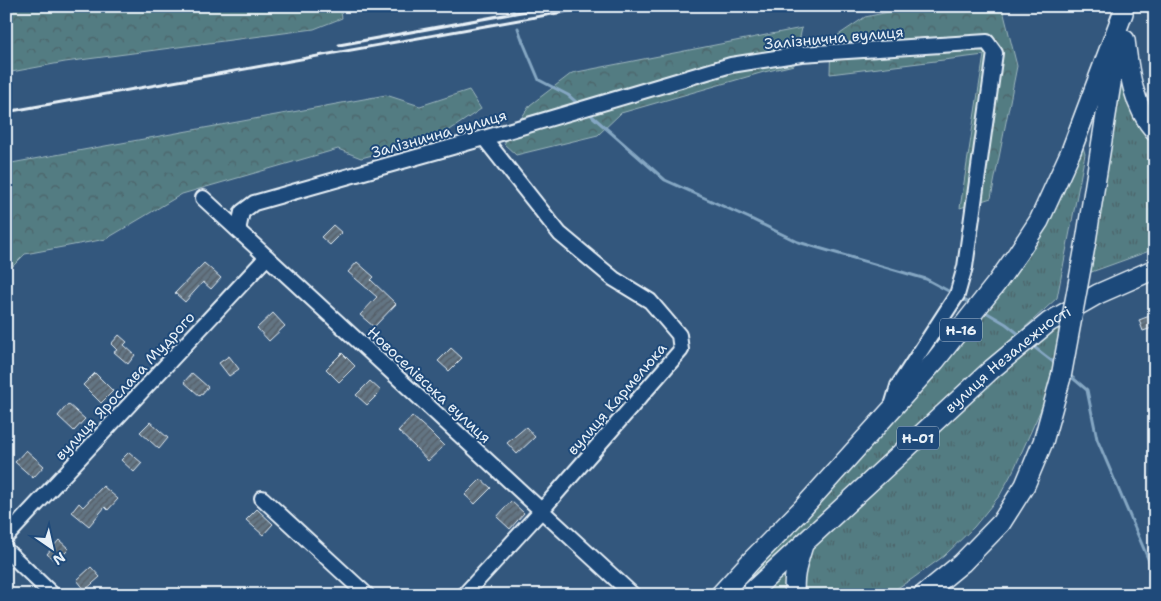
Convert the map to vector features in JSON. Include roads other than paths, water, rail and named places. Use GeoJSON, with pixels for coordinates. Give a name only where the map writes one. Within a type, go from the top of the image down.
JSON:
{"type":"FeatureCollection","features":[{"type":"Feature","properties":{"kind":"main road"},"geometry":{"type":"LineString","coordinates":[[1123,10],[1128,71],[1140,109],[1146,121],[1155,131]]}},
{"type":"Feature","properties":{"kind":"main road"},"geometry":{"type":"LineString","coordinates":[[924,595],[962,563],[1001,523],[1025,485],[1043,442],[1061,377],[1086,241],[1123,10]]}},
{"type":"Feature","properties":{"kind":"main road","name":"Н-16"},"geometry":{"type":"LineString","coordinates":[[720,595],[890,412],[935,361],[996,284],[1039,221],[1071,151],[1123,10]]}},
{"type":"Feature","properties":{"kind":"main road","name":"вулиця Незалежності"},"geometry":{"type":"LineString","coordinates":[[748,595],[992,369],[1049,322],[1098,294],[1155,269]]}},
{"type":"Feature","properties":{"kind":"main road"},"geometry":{"type":"LineString","coordinates":[[795,595],[793,586],[795,573],[803,544]]}},
{"type":"Feature","properties":{"kind":"street","name":"Залізнична вулиця"},"geometry":{"type":"LineString","coordinates":[[238,230],[242,212],[254,203],[731,65],[801,54],[987,42],[995,53],[965,268],[957,296],[898,386],[890,412]]}},
{"type":"Feature","properties":{"kind":"street","name":"вулиця Кармелюка"},"geometry":{"type":"LineString","coordinates":[[464,595],[541,511],[681,350],[679,335],[650,301],[614,279],[560,234],[484,138]]}},
{"type":"Feature","properties":{"kind":"street","name":"Новоселівська вулиця"},"geometry":{"type":"LineString","coordinates":[[203,198],[633,595]]}},
{"type":"Feature","properties":{"kind":"street","name":"вулиця Ярослава Мудрого"},"geometry":{"type":"LineString","coordinates":[[6,536],[267,257]]}},
{"type":"Feature","properties":{"kind":"street"},"geometry":{"type":"LineString","coordinates":[[262,498],[367,595]]}},
{"type":"Feature","properties":{"kind":"street"},"geometry":{"type":"LineString","coordinates":[[6,550],[53,595]]}},
{"type":"Feature","properties":{"kind":"waterway"},"geometry":{"type":"LineString","coordinates":[[511,6],[514,13]]}},
{"type":"Feature","properties":{"kind":"waterway"},"geometry":{"type":"LineString","coordinates":[[518,28],[539,80],[568,95],[576,102]]}},
{"type":"Feature","properties":{"kind":"waterway"},"geometry":{"type":"LineString","coordinates":[[592,116],[665,180],[798,242],[926,279],[954,294]]}},
{"type":"Feature","properties":{"kind":"waterway"},"geometry":{"type":"LineString","coordinates":[[960,298],[972,304]]}},
{"type":"Feature","properties":{"kind":"waterway"},"geometry":{"type":"LineString","coordinates":[[984,311],[1020,335]]}},
{"type":"Feature","properties":{"kind":"waterway"},"geometry":{"type":"LineString","coordinates":[[1034,347],[1057,365]]}},
{"type":"Feature","properties":{"kind":"waterway"},"geometry":{"type":"LineString","coordinates":[[1068,374],[1087,390],[1097,439],[1155,575]]}},
{"type":"Feature","properties":{"kind":"railway"},"geometry":{"type":"LineString","coordinates":[[339,45],[554,6]]}},
{"type":"Feature","properties":{"kind":"railway"},"geometry":{"type":"LineString","coordinates":[[6,112],[597,6]]}}]}
